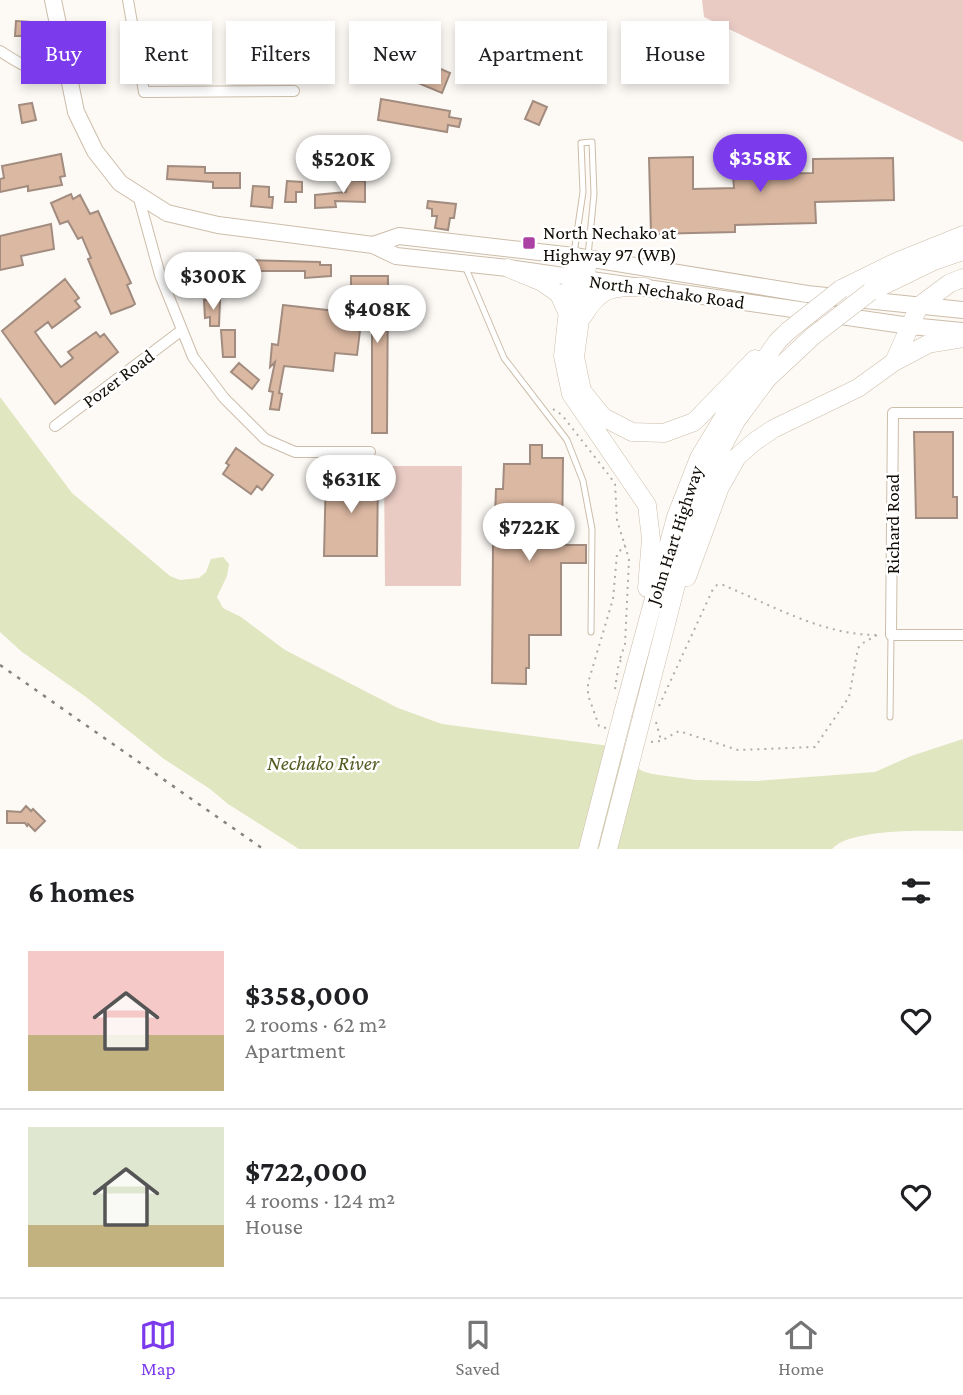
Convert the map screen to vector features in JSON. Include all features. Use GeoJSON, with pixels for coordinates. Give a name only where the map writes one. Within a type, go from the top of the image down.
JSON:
{"type":"FeatureCollection","features":[{"type":"Feature","properties":{"kind":"highway","name":"John Hart Highway"},"geometry":{"type":"LineString","coordinates":[[588,849],[676,517],[699,458],[725,415],[783,337],[841,289],[896,262],[963,235]]}},
{"type":"Feature","properties":{"kind":"highway","name":"John Hart Highway"},"geometry":{"type":"LineString","coordinates":[[608,849],[693,519],[714,463],[736,421],[767,379],[813,335],[870,292],[934,261],[963,251]]}},
{"type":"Feature","properties":{"kind":"highway"},"geometry":{"type":"LineString","coordinates":[[581,257],[575,316],[575,357],[582,391],[603,416],[632,432],[664,433],[694,422],[753,360],[783,337]]}},
{"type":"Feature","properties":{"kind":"highway"},"geometry":{"type":"LineString","coordinates":[[508,268],[542,282],[559,294],[575,316]]}},
{"type":"Feature","properties":{"kind":"highway"},"geometry":{"type":"LineString","coordinates":[[894,362],[919,306],[950,283],[963,278]]}},
{"type":"Feature","properties":{"kind":"highway"},"geometry":{"type":"LineString","coordinates":[[640,647],[651,561],[647,505],[570,394],[563,356],[575,316],[594,297],[616,287],[645,288]]}},
{"type":"Feature","properties":{"kind":"highway"},"geometry":{"type":"LineString","coordinates":[[671,600],[690,572],[720,487],[737,457],[773,429],[858,388],[894,362],[928,344],[963,338]]}},
{"type":"Feature","properties":{"kind":"main road","name":"North Nechako Road"},"geometry":{"type":"LineString","coordinates":[[53,0],[57,21]]}},
{"type":"Feature","properties":{"kind":"main road","name":"North Nechako Road"},"geometry":{"type":"LineString","coordinates":[[70,84],[76,112],[95,151],[120,183],[167,213],[218,225],[373,245],[396,256],[508,268],[910,326],[963,331]]}},
{"type":"Feature","properties":{"kind":"main road","name":"North Nechako Road"},"geometry":{"type":"LineString","coordinates":[[373,245],[399,236],[581,257],[807,294],[963,310]]}},
{"type":"Feature","properties":{"kind":"street"},"geometry":{"type":"LineString","coordinates":[[128,0],[144,92],[294,91]]}},
{"type":"Feature","properties":{"kind":"street"},"geometry":{"type":"LineString","coordinates":[[0,51],[21,65]]}},
{"type":"Feature","properties":{"kind":"street"},"geometry":{"type":"LineString","coordinates":[[138,194],[160,275],[193,357],[224,398],[265,439],[295,452],[370,452]]}},
{"type":"Feature","properties":{"kind":"street","name":"Pozer Road"},"geometry":{"type":"LineString","coordinates":[[55,426],[182,330]]}},
{"type":"Feature","properties":{"kind":"street","name":"Richard Road"},"geometry":{"type":"LineString","coordinates":[[891,635],[893,413],[963,413]]}},
{"type":"Feature","properties":{"kind":"street"},"geometry":{"type":"LineString","coordinates":[[891,635],[963,635]]}},
{"type":"Feature","properties":{"kind":"lane"},"geometry":{"type":"LineString","coordinates":[[592,142],[594,194],[581,257],[581,143],[592,142]]}},
{"type":"Feature","properties":{"kind":"lane"},"geometry":{"type":"LineString","coordinates":[[464,263],[504,358],[539,400],[567,440],[583,481],[592,529],[591,632]]}},
{"type":"Feature","properties":{"kind":"lane"},"geometry":{"type":"LineString","coordinates":[[890,717],[891,635]]}},
{"type":"Feature","properties":{"kind":"path"},"geometry":{"type":"LineString","coordinates":[[539,400],[562,415],[615,484],[617,520],[629,559],[625,644],[619,662]]}},
{"type":"Feature","properties":{"kind":"path"},"geometry":{"type":"LineString","coordinates":[[611,730],[599,726],[588,695],[588,683],[612,599],[617,554],[625,545]]}},
{"type":"Feature","properties":{"kind":"path"},"geometry":{"type":"LineString","coordinates":[[648,742],[661,741],[679,731],[738,750],[815,747],[849,697],[859,648],[863,642],[877,635],[842,631],[820,625],[723,585],[717,585],[654,716],[661,741]]}},
{"type":"Feature","properties":{"kind":"shaded area"},"geometry":{"type":"Polygon","coordinates":[[[702,0],[963,0],[963,142],[729,29],[729,21],[712,21],[704,17],[702,0]]]}},
{"type":"Feature","properties":{"kind":"shaded area"},"geometry":{"type":"Polygon","coordinates":[[[384,466],[462,466],[461,586],[385,586],[384,466]]]}},
{"type":"Feature","properties":{"kind":"water","name":"Nechako River"},"geometry":{"type":"Polygon","coordinates":[[[0,397],[72,493],[170,576],[180,580],[199,578],[206,572],[211,559],[223,557],[229,564],[227,576],[217,597],[223,608],[241,617],[285,650],[398,708],[442,724],[610,746],[642,771],[696,780],[756,781],[875,772],[911,756],[963,739],[963,831],[874,834],[842,842],[832,849],[299,849],[164,759],[86,697],[22,652],[0,632],[0,397]]]}},
{"type":"Feature","properties":{"kind":"building"},"geometry":{"type":"Polygon","coordinates":[[[16,21],[21,21],[21,36],[15,36],[16,21]]]}},
{"type":"Feature","properties":{"kind":"building"},"geometry":{"type":"Polygon","coordinates":[[[441,69],[450,73],[442,93],[420,84],[441,84],[441,69]]]}},
{"type":"Feature","properties":{"kind":"building"},"geometry":{"type":"Polygon","coordinates":[[[381,99],[450,111],[449,117],[461,119],[459,127],[448,125],[447,132],[378,120],[381,99]]]}},
{"type":"Feature","properties":{"kind":"building"},"geometry":{"type":"Polygon","coordinates":[[[533,101],[547,107],[539,125],[525,119],[533,101]]]}},
{"type":"Feature","properties":{"kind":"building"},"geometry":{"type":"Polygon","coordinates":[[[32,103],[36,120],[22,123],[19,105],[32,103]]]}},
{"type":"Feature","properties":{"kind":"building"},"geometry":{"type":"Polygon","coordinates":[[[61,154],[65,176],[60,177],[62,185],[28,191],[28,186],[0,192],[0,179],[4,178],[2,166],[61,154]]]}},
{"type":"Feature","properties":{"kind":"building"},"geometry":{"type":"Polygon","coordinates":[[[693,157],[693,189],[734,188],[733,175],[813,173],[813,159],[893,158],[894,200],[815,202],[816,223],[735,225],[735,232],[651,234],[649,158],[693,157]]]}},
{"type":"Feature","properties":{"kind":"building"},"geometry":{"type":"Polygon","coordinates":[[[168,166],[205,167],[205,173],[240,173],[240,188],[213,188],[213,182],[167,179],[168,166]]]}},
{"type":"Feature","properties":{"kind":"building"},"geometry":{"type":"Polygon","coordinates":[[[348,180],[365,181],[365,202],[335,201],[336,207],[315,208],[315,195],[346,192],[348,180]]]}},
{"type":"Feature","properties":{"kind":"building"},"geometry":{"type":"Polygon","coordinates":[[[287,181],[302,182],[302,192],[296,192],[296,202],[285,202],[287,181]]]}},
{"type":"Feature","properties":{"kind":"building"},"geometry":{"type":"Polygon","coordinates":[[[253,186],[269,187],[269,197],[273,197],[272,208],[251,206],[253,186]]]}},
{"type":"Feature","properties":{"kind":"building"},"geometry":{"type":"Polygon","coordinates":[[[71,194],[73,199],[80,195],[90,214],[98,211],[131,283],[127,285],[135,304],[132,306],[111,314],[88,259],[91,258],[82,237],[78,239],[68,221],[60,224],[51,203],[71,194]]]}},
{"type":"Feature","properties":{"kind":"building"},"geometry":{"type":"Polygon","coordinates":[[[428,201],[456,204],[454,218],[450,218],[448,230],[435,228],[437,216],[432,216],[432,209],[427,208],[428,201]]]}},
{"type":"Feature","properties":{"kind":"building"},"geometry":{"type":"Polygon","coordinates":[[[51,224],[54,249],[21,256],[23,265],[0,270],[0,236],[51,224]]]}},
{"type":"Feature","properties":{"kind":"building"},"geometry":{"type":"Polygon","coordinates":[[[241,260],[320,262],[320,265],[331,265],[331,276],[305,278],[305,271],[242,271],[241,260]]]}},
{"type":"Feature","properties":{"kind":"building"},"geometry":{"type":"Polygon","coordinates":[[[351,276],[388,276],[387,433],[372,433],[372,293],[351,293],[351,276]]]}},
{"type":"Feature","properties":{"kind":"building"},"geometry":{"type":"Polygon","coordinates":[[[65,279],[79,298],[75,301],[80,307],[52,328],[48,322],[35,332],[42,342],[61,367],[73,358],[68,352],[96,332],[100,337],[104,334],[118,352],[55,404],[2,331],[65,279]]]}},
{"type":"Feature","properties":{"kind":"building"},"geometry":{"type":"Polygon","coordinates":[[[204,300],[220,300],[219,326],[210,326],[210,317],[205,318],[204,300]]]}},
{"type":"Feature","properties":{"kind":"building"},"geometry":{"type":"Polygon","coordinates":[[[283,305],[362,314],[357,355],[335,353],[333,371],[284,366],[279,410],[270,409],[273,392],[269,391],[275,362],[270,367],[272,344],[278,345],[283,305]]]}},
{"type":"Feature","properties":{"kind":"building"},"geometry":{"type":"Polygon","coordinates":[[[221,330],[235,330],[235,357],[223,357],[221,330]]]}},
{"type":"Feature","properties":{"kind":"building"},"geometry":{"type":"Polygon","coordinates":[[[239,363],[259,380],[252,389],[231,372],[239,363]]]}},
{"type":"Feature","properties":{"kind":"building"},"geometry":{"type":"Polygon","coordinates":[[[914,432],[953,432],[953,497],[957,497],[957,518],[916,518],[914,432]]]}},
{"type":"Feature","properties":{"kind":"building"},"geometry":{"type":"Polygon","coordinates":[[[530,445],[542,445],[542,458],[563,458],[562,545],[586,545],[586,563],[561,563],[561,635],[529,635],[526,684],[492,683],[493,545],[508,545],[508,517],[495,517],[496,489],[503,489],[504,464],[530,464],[530,445]]]}},
{"type":"Feature","properties":{"kind":"building"},"geometry":{"type":"Polygon","coordinates":[[[236,448],[273,475],[262,490],[257,486],[251,494],[223,474],[229,465],[226,463],[236,448]]]}},
{"type":"Feature","properties":{"kind":"building"},"geometry":{"type":"Polygon","coordinates":[[[326,473],[378,474],[377,556],[324,556],[326,473]]]}},
{"type":"Feature","properties":{"kind":"building"},"geometry":{"type":"Polygon","coordinates":[[[26,806],[45,821],[35,831],[25,823],[7,823],[7,811],[21,812],[26,806]]]}},
{"type":"Feature","properties":{"kind":"railway"},"geometry":{"type":"LineString","coordinates":[[0,665],[263,849]]}},
{"type":"Feature","properties":{"kind":"place","name":"North Nechako at Highway 97 (WB)"},"geometry":{"type":"Point","coordinates":[529,243]}}]}
